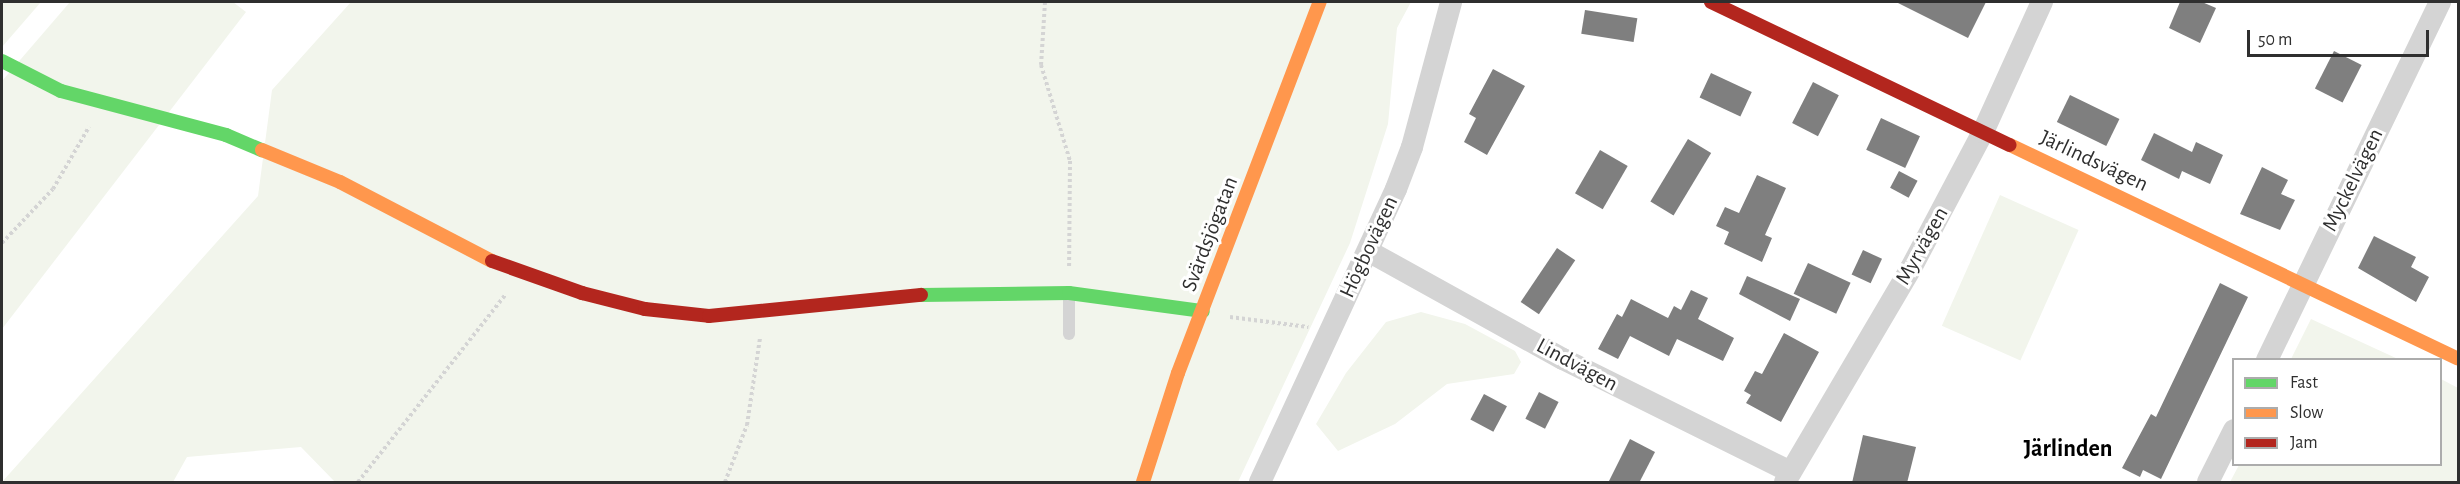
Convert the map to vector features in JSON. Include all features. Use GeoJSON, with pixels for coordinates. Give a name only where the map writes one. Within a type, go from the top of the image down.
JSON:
{"type":"FeatureCollection","features":[{"type":"Feature","properties":{"kind":"street","name":"Svärdsjögatan"},"geometry":{"type":"LineString","coordinates":[[1143,483],[1203,311],[1320,2]]}},
{"type":"Feature","properties":{"kind":"street","name":"Högbovägen"},"geometry":{"type":"LineString","coordinates":[[1260,483],[1368,251],[1412,147],[1451,2]]}},
{"type":"Feature","properties":{"kind":"street","name":"Järlindsvägen"},"geometry":{"type":"LineString","coordinates":[[1711,2],[2458,359]]}},
{"type":"Feature","properties":{"kind":"street","name":"Myrvägen"},"geometry":{"type":"LineString","coordinates":[[1788,477],[1911,268],[1983,132],[2042,2]]}},
{"type":"Feature","properties":{"kind":"street","name":"Myckelvägen"},"geometry":{"type":"LineString","coordinates":[[2268,358],[2440,2]]}},
{"type":"Feature","properties":{"kind":"street"},"geometry":{"type":"LineString","coordinates":[[2,61],[62,91],[226,135],[340,182],[473,254],[522,273],[645,309],[709,316],[764,313],[950,293],[1069,293],[1203,311]]}},
{"type":"Feature","properties":{"kind":"street","name":"Lindvägen"},"geometry":{"type":"LineString","coordinates":[[1368,251],[1563,358],[1788,477]]}},
{"type":"Feature","properties":{"kind":"street"},"geometry":{"type":"LineString","coordinates":[[2208,483],[2232,434]]}},
{"type":"Feature","properties":{"kind":"lane"},"geometry":{"type":"LineString","coordinates":[[1069,293],[1070,334]]}},
{"type":"Feature","properties":{"kind":"path"},"geometry":{"type":"LineString","coordinates":[[1045,2],[1041,65],[1070,161],[1069,293]]}},
{"type":"Feature","properties":{"kind":"path"},"geometry":{"type":"LineString","coordinates":[[2,243],[53,189],[103,102]]}},
{"type":"Feature","properties":{"kind":"path"},"geometry":{"type":"LineString","coordinates":[[358,483],[522,273]]}},
{"type":"Feature","properties":{"kind":"path"},"geometry":{"type":"LineString","coordinates":[[1203,311],[1252,321],[1332,329]]}},
{"type":"Feature","properties":{"kind":"path"},"geometry":{"type":"LineString","coordinates":[[725,483],[747,425],[764,313]]}},
{"type":"Feature","properties":{"kind":"shaded area"},"geometry":{"type":"Polygon","coordinates":[[[2,2],[41,2],[2,47],[2,2]]]}},
{"type":"Feature","properties":{"kind":"shaded area"},"geometry":{"type":"Polygon","coordinates":[[[70,2],[233,2],[246,12],[2,329],[2,81],[70,2]]]}},
{"type":"Feature","properties":{"kind":"shaded area"},"geometry":{"type":"Polygon","coordinates":[[[351,2],[1411,2],[1397,28],[1388,124],[1350,243],[1238,482],[335,482],[301,447],[187,457],[173,482],[2,482],[258,196],[272,90],[351,2]]]}},
{"type":"Feature","properties":{"kind":"shaded area"},"geometry":{"type":"Polygon","coordinates":[[[2000,195],[2079,230],[2020,361],[1942,326],[2000,195]]]}},
{"type":"Feature","properties":{"kind":"shaded area"},"geometry":{"type":"Polygon","coordinates":[[[1421,312],[1465,324],[1515,351],[1521,362],[1514,374],[1447,384],[1395,424],[1338,451],[1316,424],[1346,373],[1386,322],[1421,312]]]}},
{"type":"Feature","properties":{"kind":"shaded area"},"geometry":{"type":"Polygon","coordinates":[[[2311,319],[2396,358],[2292,358],[2311,319]]]}},
{"type":"Feature","properties":{"kind":"shaded area"},"geometry":{"type":"Polygon","coordinates":[[[2442,380],[2458,388],[2458,482],[2230,482],[2238,466],[2442,466],[2442,380]]]}},
{"type":"Feature","properties":{"kind":"building"},"geometry":{"type":"Polygon","coordinates":[[[1896,2],[1986,2],[1968,38],[1896,2]]]}},
{"type":"Feature","properties":{"kind":"building"},"geometry":{"type":"Polygon","coordinates":[[[2180,2],[2202,2],[2216,8],[2200,43],[2169,28],[2180,2]]]}},
{"type":"Feature","properties":{"kind":"building"},"geometry":{"type":"Polygon","coordinates":[[[1585,10],[1637,18],[1634,42],[1581,34],[1585,10]]]}},
{"type":"Feature","properties":{"kind":"building"},"geometry":{"type":"Polygon","coordinates":[[[2334,51],[2362,65],[2343,102],[2315,88],[2334,51]]]}},
{"type":"Feature","properties":{"kind":"building"},"geometry":{"type":"Polygon","coordinates":[[[1493,69],[1525,86],[1487,155],[1464,142],[1476,118],[1469,114],[1493,69]]]}},
{"type":"Feature","properties":{"kind":"building"},"geometry":{"type":"Polygon","coordinates":[[[1711,73],[1752,92],[1740,116],[1700,97],[1711,73]]]}},
{"type":"Feature","properties":{"kind":"building"},"geometry":{"type":"Polygon","coordinates":[[[1813,82],[1839,95],[1818,136],[1792,123],[1813,82]]]}},
{"type":"Feature","properties":{"kind":"building"},"geometry":{"type":"Polygon","coordinates":[[[2070,95],[2119,119],[2106,146],[2057,122],[2070,95]]]}},
{"type":"Feature","properties":{"kind":"building"},"geometry":{"type":"Polygon","coordinates":[[[1881,118],[1920,136],[1905,168],[1866,150],[1881,118]]]}},
{"type":"Feature","properties":{"kind":"building"},"geometry":{"type":"Polygon","coordinates":[[[2154,133],[2192,152],[2196,142],[2223,155],[2210,184],[2182,171],[2179,179],[2141,160],[2154,133]]]}},
{"type":"Feature","properties":{"kind":"building"},"geometry":{"type":"Polygon","coordinates":[[[1688,139],[1711,153],[1674,215],[1650,202],[1688,139]]]}},
{"type":"Feature","properties":{"kind":"building"},"geometry":{"type":"Polygon","coordinates":[[[1600,150],[1628,166],[1603,209],[1575,193],[1600,150]]]}},
{"type":"Feature","properties":{"kind":"building"},"geometry":{"type":"Polygon","coordinates":[[[2262,167],[2288,180],[2281,194],[2295,200],[2280,230],[2240,214],[2262,167]]]}},
{"type":"Feature","properties":{"kind":"building"},"geometry":{"type":"Polygon","coordinates":[[[1899,171],[1918,181],[1909,198],[1890,188],[1899,171]]]}},
{"type":"Feature","properties":{"kind":"building"},"geometry":{"type":"Polygon","coordinates":[[[1757,175],[1786,188],[1765,235],[1772,238],[1762,262],[1724,244],[1729,232],[1716,226],[1725,207],[1739,213],[1757,175]]]}},
{"type":"Feature","properties":{"kind":"building"},"geometry":{"type":"Polygon","coordinates":[[[2374,236],[2416,257],[2411,267],[2429,277],[2416,302],[2358,268],[2374,236]]]}},
{"type":"Feature","properties":{"kind":"building"},"geometry":{"type":"Polygon","coordinates":[[[1557,248],[1575,260],[1539,314],[1521,302],[1557,248]]]}},
{"type":"Feature","properties":{"kind":"building"},"geometry":{"type":"Polygon","coordinates":[[[1863,250],[1882,259],[1871,283],[1852,274],[1863,250]]]}},
{"type":"Feature","properties":{"kind":"building"},"geometry":{"type":"Polygon","coordinates":[[[1808,263],[1851,283],[1836,314],[1794,294],[1808,263]]]}},
{"type":"Feature","properties":{"kind":"building"},"geometry":{"type":"Polygon","coordinates":[[[1747,276],[1800,299],[1790,321],[1739,294],[1747,276]]]}},
{"type":"Feature","properties":{"kind":"building"},"geometry":{"type":"Polygon","coordinates":[[[2220,283],[2248,297],[2161,479],[2143,470],[2140,477],[2122,468],[2151,414],[2156,417],[2220,283]]]}},
{"type":"Feature","properties":{"kind":"building"},"geometry":{"type":"Polygon","coordinates":[[[1691,290],[1708,298],[1698,319],[1734,338],[1723,361],[1677,339],[1669,356],[1630,336],[1618,359],[1598,349],[1617,314],[1622,317],[1631,299],[1668,318],[1674,306],[1681,310],[1691,290]]]}},
{"type":"Feature","properties":{"kind":"building"},"geometry":{"type":"Polygon","coordinates":[[[1784,333],[1819,352],[1781,422],[1746,403],[1751,395],[1744,391],[1755,371],[1762,374],[1784,333]]]}},
{"type":"Feature","properties":{"kind":"building"},"geometry":{"type":"Polygon","coordinates":[[[1539,392],[1559,402],[1545,429],[1525,419],[1539,392]]]}},
{"type":"Feature","properties":{"kind":"building"},"geometry":{"type":"Polygon","coordinates":[[[1484,394],[1507,406],[1493,432],[1470,420],[1484,394]]]}},
{"type":"Feature","properties":{"kind":"building"},"geometry":{"type":"Polygon","coordinates":[[[1863,435],[1916,447],[1907,483],[1852,483],[1863,435]]]}},
{"type":"Feature","properties":{"kind":"building"},"geometry":{"type":"Polygon","coordinates":[[[1630,439],[1655,452],[1639,483],[1608,483],[1630,439]]]}},
{"type":"Feature","properties":{"kind":"traffic: fast"},"geometry":{"type":"LineString","coordinates":[[2,61],[61,91],[226,135],[262,150]]}},
{"type":"Feature","properties":{"kind":"traffic: fast"},"geometry":{"type":"LineString","coordinates":[[921,295],[1069,293],[1203,311]]}},
{"type":"Feature","properties":{"kind":"traffic: slow"},"geometry":{"type":"LineString","coordinates":[[1143,482],[1178,373],[1320,2]]}},
{"type":"Feature","properties":{"kind":"traffic: slow"},"geometry":{"type":"LineString","coordinates":[[2010,145],[2458,359]]}},
{"type":"Feature","properties":{"kind":"traffic: slow"},"geometry":{"type":"LineString","coordinates":[[262,150],[340,182],[492,261]]}},
{"type":"Feature","properties":{"kind":"traffic: jam"},"geometry":{"type":"LineString","coordinates":[[1711,2],[2010,145]]}},
{"type":"Feature","properties":{"kind":"traffic: jam"},"geometry":{"type":"LineString","coordinates":[[492,261],[582,293],[645,309],[709,316],[921,295]]}},
{"type":"Feature","properties":{"kind":"district","name":"Järlinden"},"geometry":{"type":"Point","coordinates":[2068,450]}}]}
